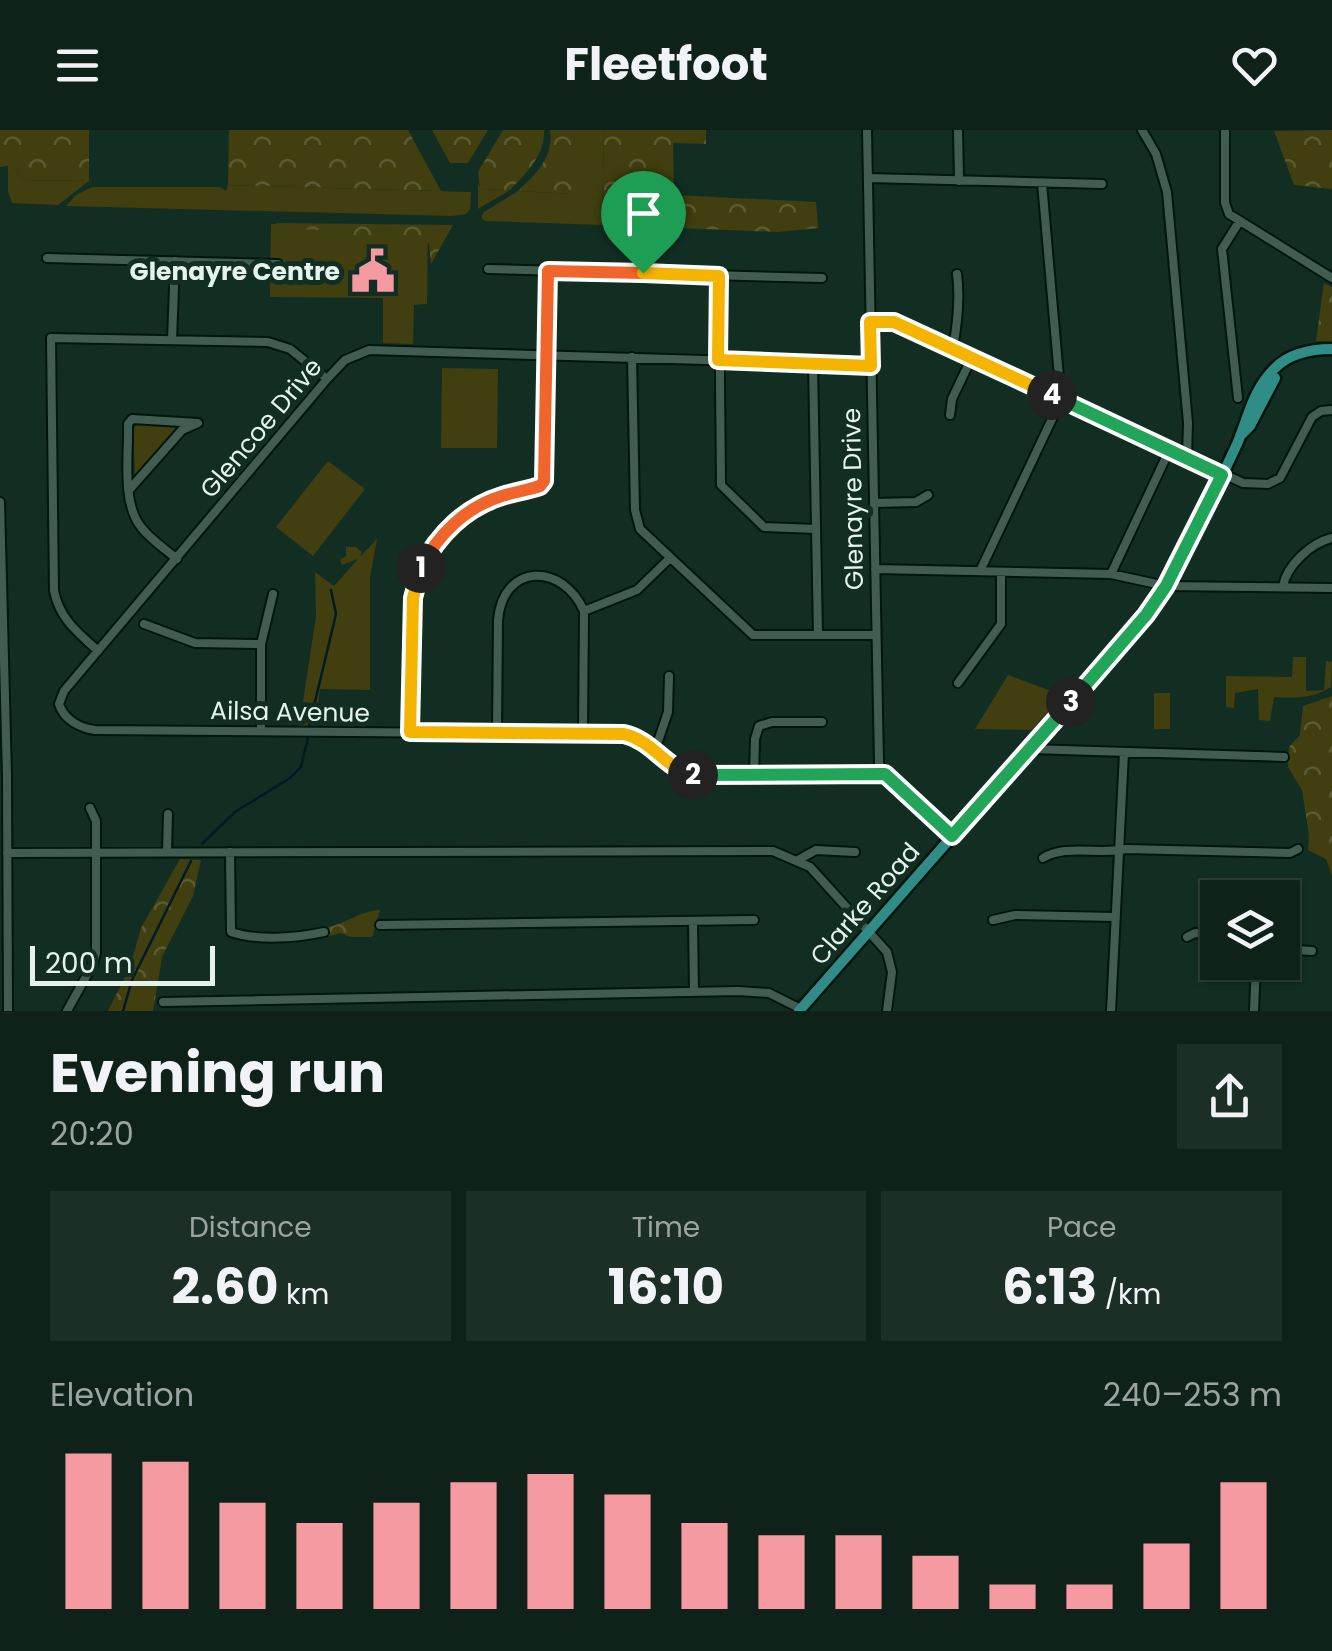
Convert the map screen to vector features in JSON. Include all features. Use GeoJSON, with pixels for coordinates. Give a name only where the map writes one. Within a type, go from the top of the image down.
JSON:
{"type":"FeatureCollection","features":[{"type":"Feature","properties":{"kind":"main road","name":"Clarke Road"},"geometry":{"type":"LineString","coordinates":[[800,1010],[1146,615],[1166,586],[1222,475],[1257,394],[1276,367],[1296,354],[1332,352]]}},
{"type":"Feature","properties":{"kind":"street","name":"Glenayre Drive"},"geometry":{"type":"LineString","coordinates":[[867,130],[879,760],[885,774]]}},
{"type":"Feature","properties":{"kind":"street"},"geometry":{"type":"LineString","coordinates":[[958,130],[959,180]]}},
{"type":"Feature","properties":{"kind":"street"},"geometry":{"type":"LineString","coordinates":[[1142,130],[1156,154],[1167,192],[1188,423],[1187,459]]}},
{"type":"Feature","properties":{"kind":"street"},"geometry":{"type":"LineString","coordinates":[[1224,130],[1226,208],[1239,222],[1332,278]]}},
{"type":"Feature","properties":{"kind":"street"},"geometry":{"type":"LineString","coordinates":[[868,178],[1102,184]]}},
{"type":"Feature","properties":{"kind":"street"},"geometry":{"type":"LineString","coordinates":[[980,571],[1061,400],[1042,183]]}},
{"type":"Feature","properties":{"kind":"street"},"geometry":{"type":"LineString","coordinates":[[1238,398],[1222,249],[1239,222]]}},
{"type":"Feature","properties":{"kind":"street"},"geometry":{"type":"LineString","coordinates":[[48,258],[278,264]]}},
{"type":"Feature","properties":{"kind":"street"},"geometry":{"type":"LineString","coordinates":[[172,340],[175,262]]}},
{"type":"Feature","properties":{"kind":"street"},"geometry":{"type":"LineString","coordinates":[[488,269],[822,278]]}},
{"type":"Feature","properties":{"kind":"street"},"geometry":{"type":"LineString","coordinates":[[410,732],[413,598],[421,569],[455,522],[482,504],[535,488],[544,481],[548,271]]}},
{"type":"Feature","properties":{"kind":"street"},"geometry":{"type":"LineString","coordinates":[[953,348],[957,274]]}},
{"type":"Feature","properties":{"kind":"street"},"geometry":{"type":"LineString","coordinates":[[719,276],[723,488],[764,527],[816,529]]}},
{"type":"Feature","properties":{"kind":"street"},"geometry":{"type":"LineString","coordinates":[[870,322],[894,322],[1243,483],[1275,482],[1284,473],[1310,421],[1320,411],[1332,410]]}},
{"type":"Feature","properties":{"kind":"street"},"geometry":{"type":"LineString","coordinates":[[98,651],[67,624],[54,591],[50,341],[55,337],[280,345],[327,379]]}},
{"type":"Feature","properties":{"kind":"street","name":"Glencoe Drive"},"geometry":{"type":"LineString","coordinates":[[60,698],[344,360],[369,350],[871,366]]}},
{"type":"Feature","properties":{"kind":"street"},"geometry":{"type":"LineString","coordinates":[[632,357],[635,514],[640,528],[753,635],[876,635]]}},
{"type":"Feature","properties":{"kind":"street"},"geometry":{"type":"LineString","coordinates":[[950,415],[952,398],[972,357]]}},
{"type":"Feature","properties":{"kind":"street"},"geometry":{"type":"LineString","coordinates":[[813,364],[818,635]]}},
{"type":"Feature","properties":{"kind":"street"},"geometry":{"type":"LineString","coordinates":[[129,490],[182,430],[198,424],[130,421],[129,490],[136,520],[177,559]]}},
{"type":"Feature","properties":{"kind":"street"},"geometry":{"type":"LineString","coordinates":[[1111,574],[1169,451]]}},
{"type":"Feature","properties":{"kind":"street"},"geometry":{"type":"LineString","coordinates":[[874,503],[916,502],[928,495]]}},
{"type":"Feature","properties":{"kind":"street"},"geometry":{"type":"LineString","coordinates":[[0,502],[8,1011]]}},
{"type":"Feature","properties":{"kind":"street"},"geometry":{"type":"LineString","coordinates":[[1283,586],[1286,573],[1308,550],[1332,538]]}},
{"type":"Feature","properties":{"kind":"street"},"geometry":{"type":"LineString","coordinates":[[584,611],[637,590],[670,558]]}},
{"type":"Feature","properties":{"kind":"street"},"geometry":{"type":"LineString","coordinates":[[875,569],[1111,574],[1166,586],[1332,588]]}},
{"type":"Feature","properties":{"kind":"street"},"geometry":{"type":"LineString","coordinates":[[958,682],[1000,624],[1001,572]]}},
{"type":"Feature","properties":{"kind":"street"},"geometry":{"type":"LineString","coordinates":[[497,733],[499,608],[509,589],[535,576],[557,579],[578,596],[584,611],[583,734]]}},
{"type":"Feature","properties":{"kind":"street"},"geometry":{"type":"LineString","coordinates":[[261,731],[261,644],[273,594]]}},
{"type":"Feature","properties":{"kind":"street"},"geometry":{"type":"LineString","coordinates":[[144,624],[194,643],[261,644]]}},
{"type":"Feature","properties":{"kind":"street"},"geometry":{"type":"LineString","coordinates":[[655,750],[668,712],[669,676]]}},
{"type":"Feature","properties":{"kind":"street","name":"Ailsa Avenue"},"geometry":{"type":"LineString","coordinates":[[60,698],[62,712],[86,729],[583,734],[635,737],[655,750],[668,765],[688,775],[885,774]]}},
{"type":"Feature","properties":{"kind":"street"},"geometry":{"type":"LineString","coordinates":[[754,776],[759,726],[772,722],[822,722]]}},
{"type":"Feature","properties":{"kind":"street"},"geometry":{"type":"LineString","coordinates":[[1030,749],[1284,757]]}},
{"type":"Feature","properties":{"kind":"street"},"geometry":{"type":"LineString","coordinates":[[1110,1011],[1124,753]]}},
{"type":"Feature","properties":{"kind":"street"},"geometry":{"type":"LineString","coordinates":[[885,774],[952,836]]}},
{"type":"Feature","properties":{"kind":"street"},"geometry":{"type":"LineString","coordinates":[[67,1011],[95,959],[96,822],[90,808]]}},
{"type":"Feature","properties":{"kind":"street"},"geometry":{"type":"LineString","coordinates":[[167,852],[168,814]]}},
{"type":"Feature","properties":{"kind":"street"},"geometry":{"type":"LineString","coordinates":[[1043,858],[1053,852],[1290,853],[1298,848]]}},
{"type":"Feature","properties":{"kind":"street"},"geometry":{"type":"LineString","coordinates":[[798,860],[816,850],[855,852]]}},
{"type":"Feature","properties":{"kind":"street"},"geometry":{"type":"LineString","coordinates":[[7,853],[763,851],[810,867],[868,930],[891,961],[888,1011]]}},
{"type":"Feature","properties":{"kind":"street"},"geometry":{"type":"LineString","coordinates":[[230,852],[231,932],[324,932]]}},
{"type":"Feature","properties":{"kind":"street"},"geometry":{"type":"LineString","coordinates":[[994,920],[1015,915],[1115,917]]}},
{"type":"Feature","properties":{"kind":"street"},"geometry":{"type":"LineString","coordinates":[[380,925],[754,920]]}},
{"type":"Feature","properties":{"kind":"street"},"geometry":{"type":"LineString","coordinates":[[693,921],[694,992]]}},
{"type":"Feature","properties":{"kind":"street"},"geometry":{"type":"LineString","coordinates":[[1187,937],[1200,933]]}},
{"type":"Feature","properties":{"kind":"street"},"geometry":{"type":"LineString","coordinates":[[1300,950],[1312,950]]}},
{"type":"Feature","properties":{"kind":"street"},"geometry":{"type":"LineString","coordinates":[[1254,1011],[1255,980]]}},
{"type":"Feature","properties":{"kind":"street"},"geometry":{"type":"LineString","coordinates":[[163,1002],[694,992],[769,993],[800,1010]]}},
{"type":"Feature","properties":{"kind":"green space"},"geometry":{"type":"Polygon","coordinates":[[[0,130],[89,130],[89,181],[23,180],[12,165],[0,167],[0,130]]]}},
{"type":"Feature","properties":{"kind":"green space"},"geometry":{"type":"Polygon","coordinates":[[[229,130],[408,130],[441,191],[228,185],[229,130]]]}},
{"type":"Feature","properties":{"kind":"green space"},"geometry":{"type":"Polygon","coordinates":[[[432,130],[488,130],[468,163],[450,163],[432,130]]]}},
{"type":"Feature","properties":{"kind":"green space"},"geometry":{"type":"Polygon","coordinates":[[[503,130],[544,130],[542,148],[510,190],[480,189],[478,172],[503,130]]]}},
{"type":"Feature","properties":{"kind":"green space"},"geometry":{"type":"Polygon","coordinates":[[[550,130],[575,130],[571,194],[518,191],[546,157],[550,130]]]}},
{"type":"Feature","properties":{"kind":"green space"},"geometry":{"type":"Polygon","coordinates":[[[575,130],[604,130],[602,225],[481,218],[484,212],[518,191],[571,194],[575,130]]]}},
{"type":"Feature","properties":{"kind":"green space"},"geometry":{"type":"Polygon","coordinates":[[[604,130],[706,130],[706,144],[673,143],[674,195],[816,202],[818,228],[778,232],[602,225],[604,130]]]}},
{"type":"Feature","properties":{"kind":"green space"},"geometry":{"type":"Polygon","coordinates":[[[1332,130],[1332,189],[1294,185],[1274,131],[1332,130]]]}},
{"type":"Feature","properties":{"kind":"green space"},"geometry":{"type":"Polygon","coordinates":[[[8,165],[23,180],[89,181],[58,205],[12,203],[8,165]]]}},
{"type":"Feature","properties":{"kind":"green space"},"geometry":{"type":"Polygon","coordinates":[[[478,184],[481,189],[510,190],[478,209],[478,184]]]}},
{"type":"Feature","properties":{"kind":"green space"},"geometry":{"type":"Polygon","coordinates":[[[228,185],[471,192],[470,209],[466,214],[452,216],[66,206],[92,187],[220,187],[226,191],[228,185]]]}},
{"type":"Feature","properties":{"kind":"green space"},"geometry":{"type":"Polygon","coordinates":[[[276,223],[453,225],[431,264],[429,244],[423,235],[343,236],[321,230],[275,229],[276,223]]]}},
{"type":"Feature","properties":{"kind":"green space"},"geometry":{"type":"Polygon","coordinates":[[[271,224],[428,226],[427,304],[414,305],[413,344],[383,343],[383,298],[270,297],[271,224]]]}},
{"type":"Feature","properties":{"kind":"green space"},"geometry":{"type":"Polygon","coordinates":[[[1324,283],[1332,287],[1332,342],[1316,341],[1324,283]]]}},
{"type":"Feature","properties":{"kind":"green space"},"geometry":{"type":"Polygon","coordinates":[[[442,368],[498,369],[497,448],[441,448],[442,368]]]}},
{"type":"Feature","properties":{"kind":"green space"},"geometry":{"type":"Polygon","coordinates":[[[138,424],[170,424],[175,428],[174,435],[135,476],[133,429],[138,424]]]}},
{"type":"Feature","properties":{"kind":"green space"},"geometry":{"type":"Polygon","coordinates":[[[328,461],[365,489],[313,556],[276,527],[328,461]]]}},
{"type":"Feature","properties":{"kind":"green space"},"geometry":{"type":"Polygon","coordinates":[[[377,539],[370,577],[370,690],[320,689],[315,728],[299,728],[316,616],[315,572],[334,586],[358,559],[342,565],[340,560],[346,556],[346,547],[356,547],[362,552],[360,557],[377,539]]]}},
{"type":"Feature","properties":{"kind":"green space"},"geometry":{"type":"Polygon","coordinates":[[[1293,657],[1306,657],[1306,691],[1324,690],[1326,661],[1332,662],[1331,687],[1324,691],[1310,696],[1274,697],[1270,721],[1259,720],[1258,689],[1235,693],[1234,708],[1226,707],[1226,676],[1292,677],[1293,657]]]}},
{"type":"Feature","properties":{"kind":"green space"},"geometry":{"type":"Polygon","coordinates":[[[1008,675],[1062,695],[1032,730],[975,729],[1008,675]]]}},
{"type":"Feature","properties":{"kind":"green space"},"geometry":{"type":"Polygon","coordinates":[[[1154,693],[1170,693],[1170,729],[1154,729],[1154,693]]]}},
{"type":"Feature","properties":{"kind":"green space"},"geometry":{"type":"Polygon","coordinates":[[[1332,696],[1332,876],[1326,859],[1308,850],[1302,790],[1288,767],[1289,747],[1300,735],[1303,706],[1332,696]]]}},
{"type":"Feature","properties":{"kind":"green space"},"geometry":{"type":"Polygon","coordinates":[[[180,859],[201,860],[193,896],[162,957],[153,1011],[108,1011],[130,967],[141,928],[180,859]]]}},
{"type":"Feature","properties":{"kind":"green space"},"geometry":{"type":"Polygon","coordinates":[[[380,910],[372,937],[341,933],[325,937],[324,928],[380,910]]]}},
{"type":"Feature","properties":{"kind":"waterway"},"geometry":{"type":"LineString","coordinates":[[309,727],[336,614],[331,590]]}},
{"type":"Feature","properties":{"kind":"waterway"},"geometry":{"type":"LineString","coordinates":[[202,844],[235,812],[290,778],[301,767],[308,738]]}},
{"type":"Feature","properties":{"kind":"waterway"},"geometry":{"type":"LineString","coordinates":[[123,1011],[132,980],[191,861]]}},
{"type":"Feature","properties":{"kind":"place","name":"Glenayre Centre"},"geometry":{"type":"Point","coordinates":[373,271]}},
{"type":"Feature","properties":{"kind":"route"},"geometry":{"type":"LineString","coordinates":[[548,271],[643,273],[719,276],[718,360],[871,366],[870,322],[894,322],[1222,475],[1166,586],[1146,615],[952,836],[885,774],[688,775],[668,765],[648,744],[624,734],[410,732],[413,598],[421,569],[442,536],[467,513],[499,496],[535,488],[544,481],[548,271]]}}]}
